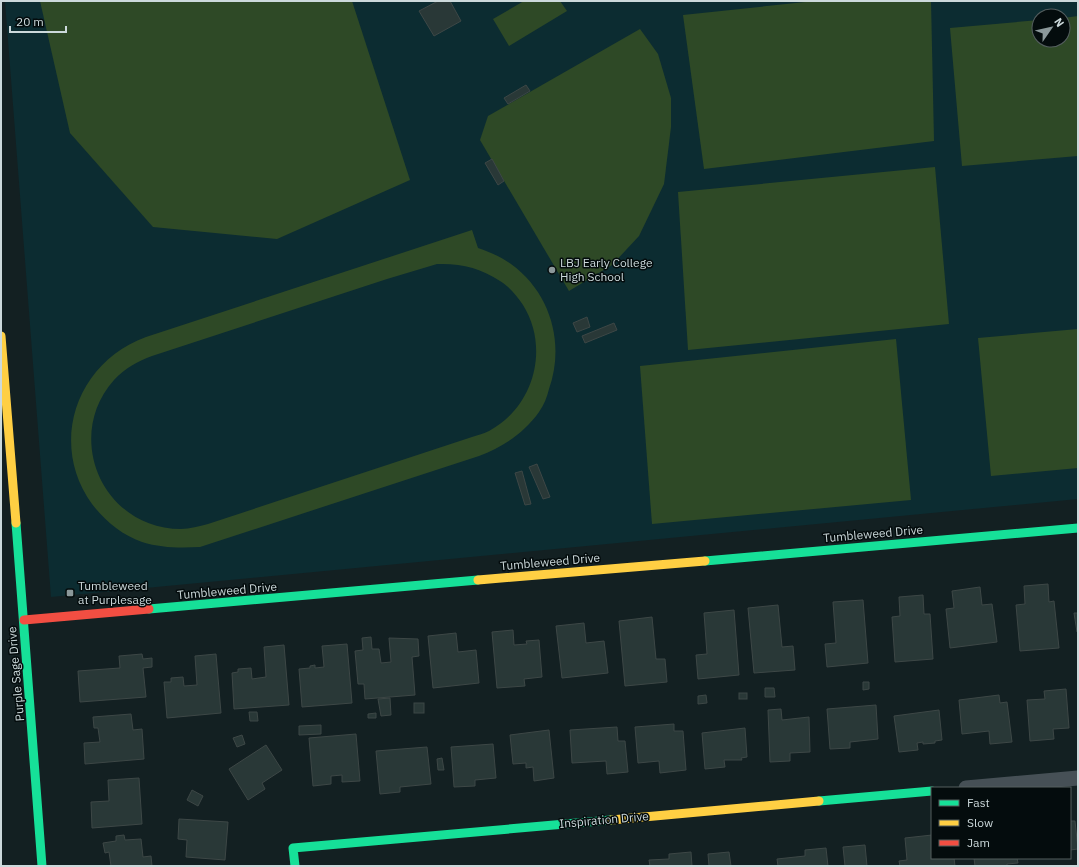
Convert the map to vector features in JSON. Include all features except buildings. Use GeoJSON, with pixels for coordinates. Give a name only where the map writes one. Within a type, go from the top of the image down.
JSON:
{"type":"FeatureCollection","features":[{"type":"Feature","properties":{"kind":"street","name":"Purple Sage Drive"},"geometry":{"type":"LineString","coordinates":[[1,336],[42,866]]}},
{"type":"Feature","properties":{"kind":"street","name":"Tumbleweed Drive"},"geometry":{"type":"LineString","coordinates":[[24,620],[1078,528]]}},
{"type":"Feature","properties":{"kind":"street"},"geometry":{"type":"LineString","coordinates":[[977,787],[1078,778]]}},
{"type":"Feature","properties":{"kind":"street","name":"Inspiration Drive"},"geometry":{"type":"LineString","coordinates":[[294,866],[293,848],[931,791]]}},
{"type":"Feature","properties":{"kind":"shaded area","name":"LBJ Early College High School"},"geometry":{"type":"Polygon","coordinates":[[[5,1],[1078,1],[1078,499],[51,597],[5,1]]]}},
{"type":"Feature","properties":{"kind":"green space"},"geometry":{"type":"Polygon","coordinates":[[[40,1],[352,1],[410,180],[277,239],[153,227],[70,133],[40,1]]]}},
{"type":"Feature","properties":{"kind":"green space"},"geometry":{"type":"Polygon","coordinates":[[[524,1],[560,1],[567,11],[509,46],[493,19],[524,1]]]}},
{"type":"Feature","properties":{"kind":"green space"},"geometry":{"type":"Polygon","coordinates":[[[815,1],[931,1],[934,141],[704,169],[683,15],[815,1]]]}},
{"type":"Feature","properties":{"kind":"green space"},"geometry":{"type":"Polygon","coordinates":[[[1078,16],[1078,156],[962,166],[950,28],[1031,21],[1031,48],[1071,48],[1071,17],[1078,16]]]}},
{"type":"Feature","properties":{"kind":"green space"},"geometry":{"type":"Polygon","coordinates":[[[640,29],[658,54],[671,98],[671,127],[664,184],[639,236],[612,265],[569,291],[480,140],[488,116],[640,29]]]}},
{"type":"Feature","properties":{"kind":"green space"},"geometry":{"type":"Polygon","coordinates":[[[935,167],[949,324],[688,350],[678,192],[935,167]]]}},
{"type":"Feature","properties":{"kind":"green space"},"geometry":{"type":"Polygon","coordinates":[[[472,230],[478,248],[511,264],[525,276],[536,289],[545,304],[555,337],[554,372],[544,404],[533,420],[520,433],[505,444],[479,456],[200,547],[163,546],[142,542],[128,536],[108,522],[92,504],[79,480],[72,456],[72,431],[77,407],[87,385],[102,365],[122,349],[146,337],[472,230]],[[437,264],[152,356],[127,368],[114,380],[99,403],[92,427],[92,452],[99,476],[112,497],[130,514],[154,525],[181,529],[191,528],[208,524],[489,431],[504,420],[517,407],[527,392],[533,375],[536,357],[535,339],[531,322],[523,305],[513,292],[504,283],[493,276],[470,267],[454,264],[437,264]]]}},
{"type":"Feature","properties":{"kind":"green space"},"geometry":{"type":"Polygon","coordinates":[[[1078,329],[1078,468],[991,476],[978,338],[1078,329]]]}},
{"type":"Feature","properties":{"kind":"green space"},"geometry":{"type":"Polygon","coordinates":[[[896,339],[911,500],[652,524],[640,366],[896,339]]]}},
{"type":"Feature","properties":{"kind":"traffic: fast"},"geometry":{"type":"LineString","coordinates":[[16,523],[42,866]]}},
{"type":"Feature","properties":{"kind":"traffic: fast"},"geometry":{"type":"LineString","coordinates":[[705,561],[1078,528]]}},
{"type":"Feature","properties":{"kind":"traffic: fast"},"geometry":{"type":"LineString","coordinates":[[149,609],[478,580]]}},
{"type":"Feature","properties":{"kind":"traffic: fast"},"geometry":{"type":"LineString","coordinates":[[819,801],[931,791]]}},
{"type":"Feature","properties":{"kind":"traffic: fast"},"geometry":{"type":"LineString","coordinates":[[295,866],[293,848],[611,820]]}},
{"type":"Feature","properties":{"kind":"traffic: slow"},"geometry":{"type":"LineString","coordinates":[[1,336],[16,523]]}},
{"type":"Feature","properties":{"kind":"traffic: slow"},"geometry":{"type":"LineString","coordinates":[[478,580],[705,561]]}},
{"type":"Feature","properties":{"kind":"traffic: slow"},"geometry":{"type":"LineString","coordinates":[[611,820],[819,801]]}},
{"type":"Feature","properties":{"kind":"traffic: jam"},"geometry":{"type":"LineString","coordinates":[[24,620],[149,609]]}},
{"type":"Feature","properties":{"kind":"place","name":"LBJ Early College High School"},"geometry":{"type":"Point","coordinates":[552,270]}},
{"type":"Feature","properties":{"kind":"place","name":"Tumbleweed at Purplesage"},"geometry":{"type":"Point","coordinates":[70,593]}}]}
